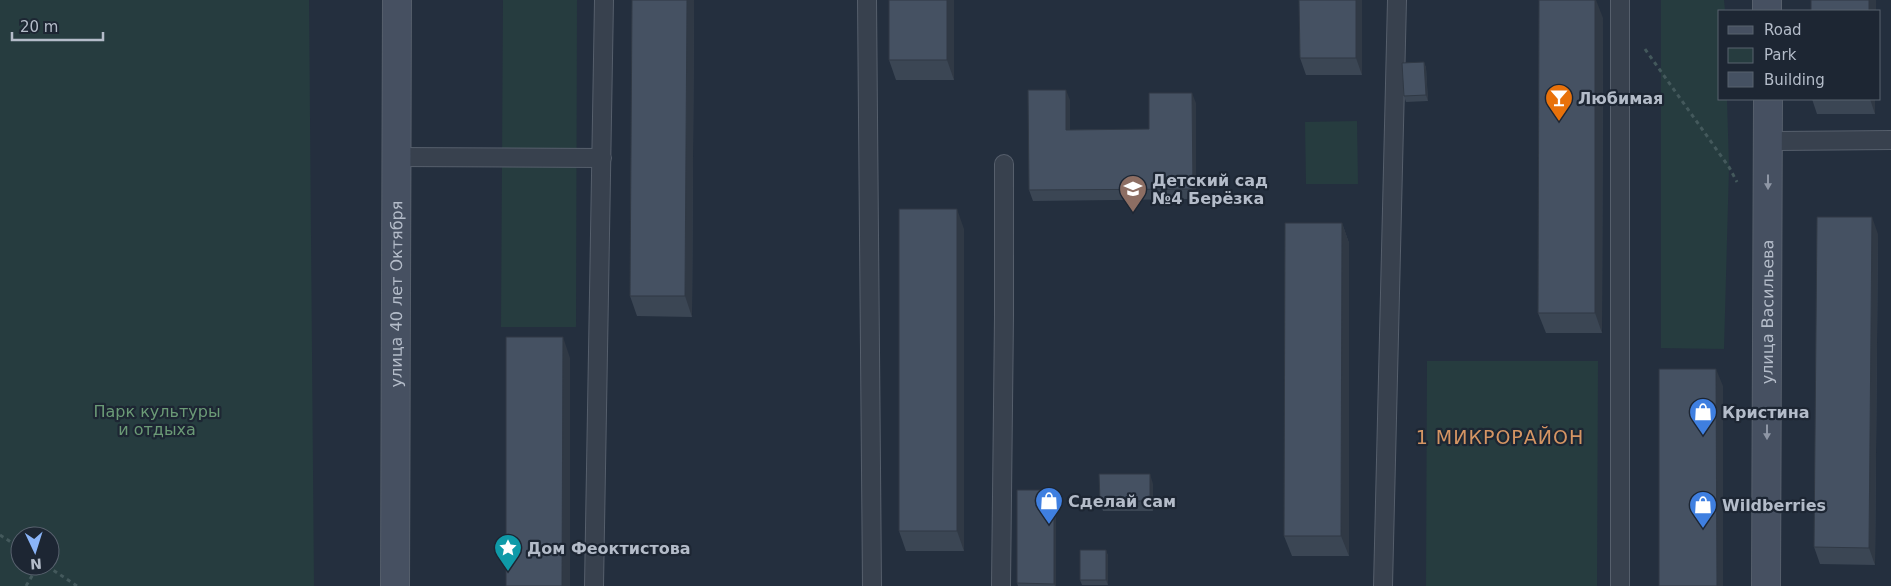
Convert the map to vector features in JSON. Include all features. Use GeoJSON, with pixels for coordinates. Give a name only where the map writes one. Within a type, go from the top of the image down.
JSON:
{"type":"FeatureCollection","features":[{"type":"Feature","properties":{"kind":"street","name":"улица 40 лет Октября"},"geometry":{"type":"LineString","coordinates":[[395,586],[397,0]]}},
{"type":"Feature","properties":{"kind":"street","name":"улица Васильева"},"geometry":{"type":"LineString","coordinates":[[1766,586],[1768,100]]}},
{"type":"Feature","properties":{"kind":"lane"},"geometry":{"type":"LineString","coordinates":[[594,586],[604,0]]}},
{"type":"Feature","properties":{"kind":"lane"},"geometry":{"type":"LineString","coordinates":[[868,0],[872,586]]}},
{"type":"Feature","properties":{"kind":"lane"},"geometry":{"type":"LineString","coordinates":[[1383,586],[1397,0]]}},
{"type":"Feature","properties":{"kind":"lane"},"geometry":{"type":"LineString","coordinates":[[1620,7],[1620,586]]}},
{"type":"Feature","properties":{"kind":"lane"},"geometry":{"type":"LineString","coordinates":[[1768,140],[1891,140]]}},
{"type":"Feature","properties":{"kind":"lane"},"geometry":{"type":"LineString","coordinates":[[396,157],[602,158]]}},
{"type":"Feature","properties":{"kind":"lane"},"geometry":{"type":"LineString","coordinates":[[1001,586],[1004,164]]}},
{"type":"Feature","properties":{"kind":"path"},"geometry":{"type":"LineString","coordinates":[[1620,7],[1729,167],[1738,184]]}},
{"type":"Feature","properties":{"kind":"path"},"geometry":{"type":"LineString","coordinates":[[60,575],[77,586]]}},
{"type":"Feature","properties":{"kind":"green space","name":"Парк культуры и отдыха"},"geometry":{"type":"Polygon","coordinates":[[[0,0],[309,0],[314,586],[0,586],[0,0]]]}},
{"type":"Feature","properties":{"kind":"green space"},"geometry":{"type":"Polygon","coordinates":[[[503,0],[577,0],[576,327],[501,327],[503,0]]]}},
{"type":"Feature","properties":{"kind":"green space"},"geometry":{"type":"Polygon","coordinates":[[[1661,0],[1724,0],[1725,10],[1718,10],[1718,100],[1727,100],[1729,167],[1724,349],[1661,348],[1661,0]]]}},
{"type":"Feature","properties":{"kind":"green space"},"geometry":{"type":"Polygon","coordinates":[[[1357,121],[1358,184],[1306,184],[1305,122],[1357,121]]]}},
{"type":"Feature","properties":{"kind":"green space"},"geometry":{"type":"Polygon","coordinates":[[[1427,361],[1598,361],[1597,586],[1426,586],[1427,361]]]}},
{"type":"Feature","properties":{"kind":"building"},"geometry":{"type":"Polygon","coordinates":[[[632,0],[687,0],[685,296],[630,296],[632,0]]]}},
{"type":"Feature","properties":{"kind":"building"},"geometry":{"type":"Polygon","coordinates":[[[889,0],[947,0],[947,60],[889,60],[889,0]]]}},
{"type":"Feature","properties":{"kind":"building"},"geometry":{"type":"Polygon","coordinates":[[[1299,0],[1356,0],[1356,58],[1300,58],[1299,0]]]}},
{"type":"Feature","properties":{"kind":"building"},"geometry":{"type":"Polygon","coordinates":[[[1539,0],[1595,0],[1595,313],[1538,313],[1539,0]]]}},
{"type":"Feature","properties":{"kind":"building"},"geometry":{"type":"Polygon","coordinates":[[[1811,0],[1869,0],[1869,10],[1811,10],[1811,0]]]}},
{"type":"Feature","properties":{"kind":"building"},"geometry":{"type":"Polygon","coordinates":[[[1424,62],[1426,95],[1404,96],[1402,63],[1424,62]]]}},
{"type":"Feature","properties":{"kind":"building"},"geometry":{"type":"Polygon","coordinates":[[[1028,90],[1066,90],[1066,130],[1149,129],[1149,93],[1192,93],[1193,189],[1029,190],[1028,90]]]}},
{"type":"Feature","properties":{"kind":"building"},"geometry":{"type":"Polygon","coordinates":[[[899,209],[957,209],[957,531],[899,531],[899,209]]]}},
{"type":"Feature","properties":{"kind":"building"},"geometry":{"type":"Polygon","coordinates":[[[1817,217],[1872,217],[1869,548],[1814,547],[1817,217]]]}},
{"type":"Feature","properties":{"kind":"building"},"geometry":{"type":"Polygon","coordinates":[[[1285,223],[1342,223],[1341,536],[1284,536],[1285,223]]]}},
{"type":"Feature","properties":{"kind":"building"},"geometry":{"type":"Polygon","coordinates":[[[506,337],[563,337],[562,586],[506,586],[506,337]]]}},
{"type":"Feature","properties":{"kind":"building"},"geometry":{"type":"Polygon","coordinates":[[[1659,369],[1716,369],[1717,586],[1659,586],[1659,369]]]}},
{"type":"Feature","properties":{"kind":"building"},"geometry":{"type":"Polygon","coordinates":[[[1099,474],[1150,474],[1150,501],[1100,501],[1099,474]]]}},
{"type":"Feature","properties":{"kind":"building"},"geometry":{"type":"Polygon","coordinates":[[[1017,490],[1054,490],[1054,584],[1017,583],[1017,490]]]}},
{"type":"Feature","properties":{"kind":"building"},"geometry":{"type":"Polygon","coordinates":[[[1080,550],[1106,550],[1106,580],[1080,580],[1080,550]]]}},
{"type":"Feature","properties":{"kind":"place","name":"Любимая"},"geometry":{"type":"Point","coordinates":[1559,122]}},
{"type":"Feature","properties":{"kind":"place","name":"Детский сад №4 Берёзка"},"geometry":{"type":"Point","coordinates":[1133,213]}},
{"type":"Feature","properties":{"kind":"place","name":"Кристина"},"geometry":{"type":"Point","coordinates":[1703,436]}},
{"type":"Feature","properties":{"kind":"place","name":"Сделай сам"},"geometry":{"type":"Point","coordinates":[1049,525]}},
{"type":"Feature","properties":{"kind":"place","name":"Wildberries"},"geometry":{"type":"Point","coordinates":[1703,529]}},
{"type":"Feature","properties":{"kind":"place","name":"Дом Феоктистова"},"geometry":{"type":"Point","coordinates":[508,572]}},
{"type":"Feature","properties":{"kind":"district","name":"1 МИКРОРАЙОН"},"geometry":{"type":"Point","coordinates":[1500,437]}}]}
